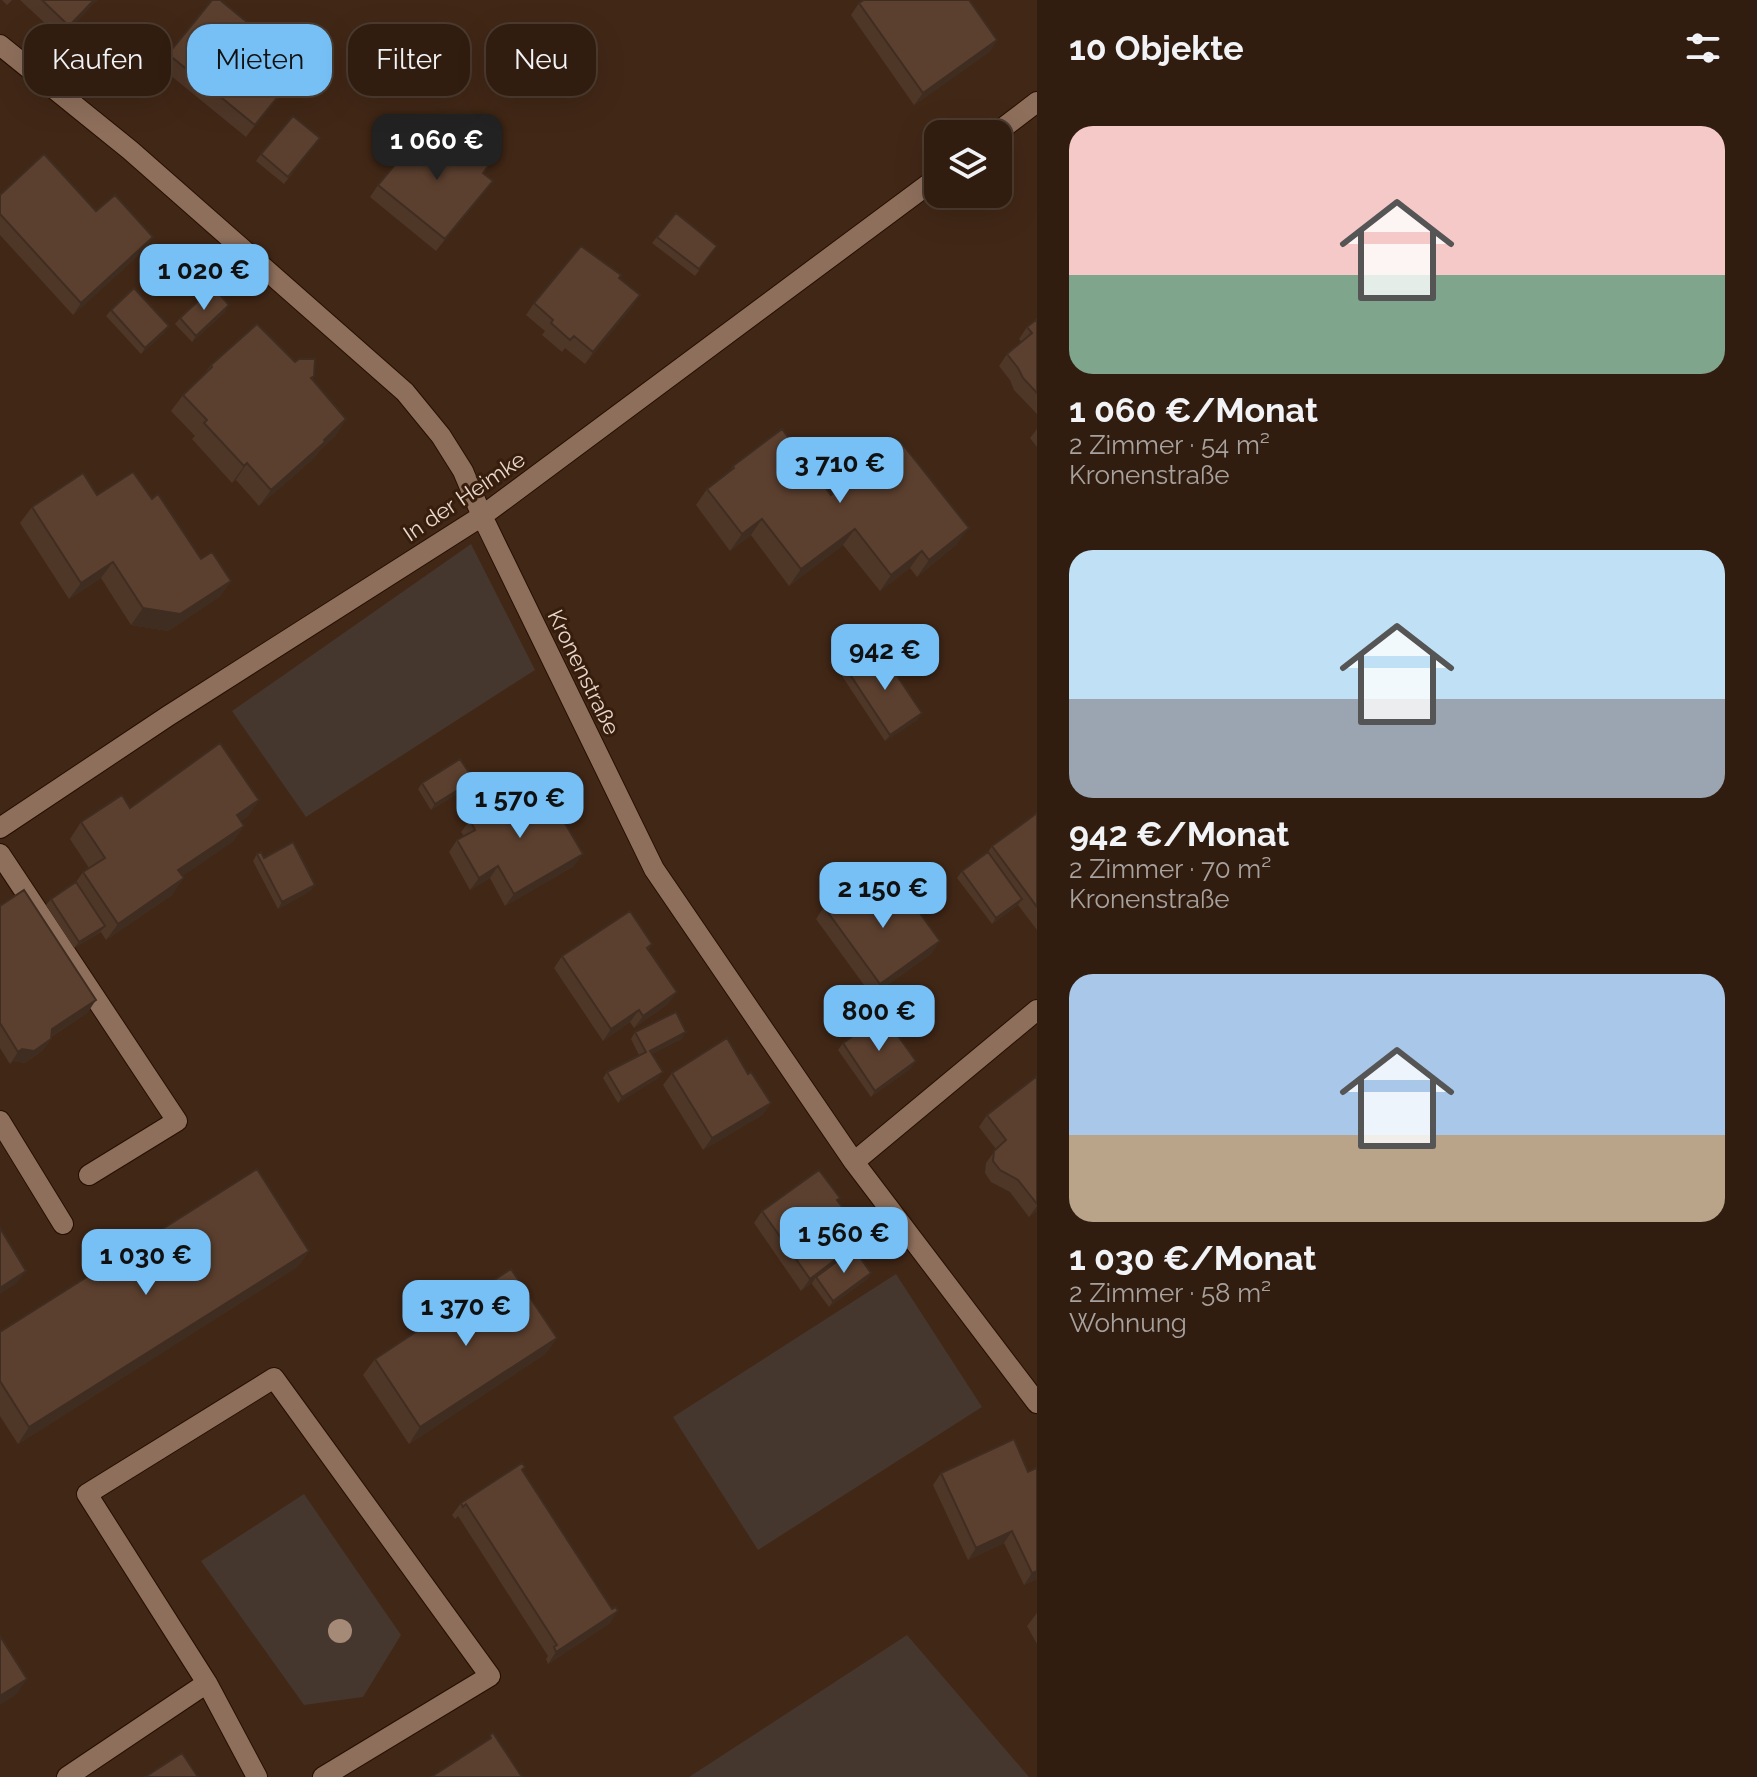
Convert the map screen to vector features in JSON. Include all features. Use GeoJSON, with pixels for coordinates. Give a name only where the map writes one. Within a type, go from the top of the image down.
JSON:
{"type":"FeatureCollection","features":[{"type":"Feature","properties":{"kind":"street","name":"Kronenstraße"},"geometry":{"type":"LineString","coordinates":[[0,45],[130,150],[405,392],[441,436],[463,471],[654,869],[854,1162],[1037,1403]]}},
{"type":"Feature","properties":{"kind":"street"},"geometry":{"type":"LineString","coordinates":[[1012,121],[1037,102]]}},
{"type":"Feature","properties":{"kind":"street","name":"In der Heimke"},"geometry":{"type":"LineString","coordinates":[[0,828],[168,716],[482,516],[924,187]]}},
{"type":"Feature","properties":{"kind":"street"},"geometry":{"type":"LineString","coordinates":[[0,854],[177,1121],[89,1175]]}},
{"type":"Feature","properties":{"kind":"street"},"geometry":{"type":"LineString","coordinates":[[854,1162],[1037,1010]]}},
{"type":"Feature","properties":{"kind":"street"},"geometry":{"type":"LineString","coordinates":[[0,1121],[63,1224]]}},
{"type":"Feature","properties":{"kind":"street"},"geometry":{"type":"LineString","coordinates":[[257,1777],[207,1683],[87,1494],[274,1378],[490,1676],[323,1777]]}},
{"type":"Feature","properties":{"kind":"street"},"geometry":{"type":"LineString","coordinates":[[67,1777],[207,1683]]}},
{"type":"Feature","properties":{"kind":"shaded area"},"geometry":{"type":"Polygon","coordinates":[[[471,544],[535,670],[306,817],[232,711],[471,544]]]}},
{"type":"Feature","properties":{"kind":"shaded area"},"geometry":{"type":"Polygon","coordinates":[[[896,1274],[982,1407],[758,1550],[673,1417],[896,1274]]]}},
{"type":"Feature","properties":{"kind":"shaded area"},"geometry":{"type":"Polygon","coordinates":[[[304,1494],[401,1635],[363,1697],[304,1705],[201,1561],[304,1494]]]}},
{"type":"Feature","properties":{"kind":"shaded area"},"geometry":{"type":"Polygon","coordinates":[[[907,1635],[1029,1777],[689,1777],[907,1635]]]}},
{"type":"Feature","properties":{"kind":"building"},"geometry":{"type":"Polygon","coordinates":[[[42,0],[94,0],[71,24],[67,24],[42,0]]]}},
{"type":"Feature","properties":{"kind":"building"},"geometry":{"type":"Polygon","coordinates":[[[212,0],[220,0],[249,24],[192,24],[212,0]]]}},
{"type":"Feature","properties":{"kind":"building"},"geometry":{"type":"Polygon","coordinates":[[[864,0],[969,0],[997,40],[923,93],[859,3],[864,0]]]}},
{"type":"Feature","properties":{"kind":"building"},"geometry":{"type":"Polygon","coordinates":[[[187,31],[187,70],[171,56],[171,50],[187,31]]]}},
{"type":"Feature","properties":{"kind":"building"},"geometry":{"type":"Polygon","coordinates":[[[219,96],[278,96],[255,125],[219,96]]]}},
{"type":"Feature","properties":{"kind":"building"},"geometry":{"type":"Polygon","coordinates":[[[293,116],[320,138],[288,177],[261,154],[293,116]]]}},
{"type":"Feature","properties":{"kind":"building"},"geometry":{"type":"Polygon","coordinates":[[[426,127],[460,155],[467,147],[489,165],[483,173],[493,181],[445,239],[378,185],[426,127]]]}},
{"type":"Feature","properties":{"kind":"building"},"geometry":{"type":"Polygon","coordinates":[[[44,154],[96,211],[115,195],[153,237],[81,303],[0,214],[0,195],[44,154]]]}},
{"type":"Feature","properties":{"kind":"building"},"geometry":{"type":"Polygon","coordinates":[[[676,213],[717,246],[699,269],[657,237],[676,213]]]}},
{"type":"Feature","properties":{"kind":"building"},"geometry":{"type":"Polygon","coordinates":[[[581,246],[621,275],[619,278],[640,295],[593,352],[574,336],[570,340],[534,303],[581,246]]]}},
{"type":"Feature","properties":{"kind":"building"},"geometry":{"type":"Polygon","coordinates":[[[213,287],[229,305],[196,336],[180,318],[213,287]]]}},
{"type":"Feature","properties":{"kind":"building"},"geometry":{"type":"Polygon","coordinates":[[[134,288],[169,326],[145,348],[111,310],[134,288]]]}},
{"type":"Feature","properties":{"kind":"building"},"geometry":{"type":"Polygon","coordinates":[[[1037,319],[1037,393],[1007,354],[1032,333],[1027,327],[1037,319]]]}},
{"type":"Feature","properties":{"kind":"building"},"geometry":{"type":"Polygon","coordinates":[[[257,324],[295,362],[315,359],[314,376],[311,378],[346,419],[271,490],[204,423],[207,420],[183,395],[257,324]]]}},
{"type":"Feature","properties":{"kind":"building"},"geometry":{"type":"Polygon","coordinates":[[[782,429],[831,495],[900,441],[969,528],[929,560],[922,551],[891,575],[855,529],[801,569],[762,519],[742,534],[707,489],[782,429]]]}},
{"type":"Feature","properties":{"kind":"building"},"geometry":{"type":"Polygon","coordinates":[[[133,472],[152,499],[158,494],[201,559],[212,552],[231,581],[180,614],[143,608],[113,562],[81,583],[32,507],[83,473],[97,495],[133,472]]]}},
{"type":"Feature","properties":{"kind":"building"},"geometry":{"type":"Polygon","coordinates":[[[879,649],[922,713],[890,735],[847,670],[879,649]]]}},
{"type":"Feature","properties":{"kind":"building"},"geometry":{"type":"Polygon","coordinates":[[[220,743],[259,800],[237,815],[244,826],[178,870],[184,878],[118,924],[83,872],[105,858],[81,822],[122,795],[130,808],[220,743]]]}},
{"type":"Feature","properties":{"kind":"building"},"geometry":{"type":"Polygon","coordinates":[[[460,759],[474,780],[435,804],[422,783],[460,759]]]}},
{"type":"Feature","properties":{"kind":"building"},"geometry":{"type":"Polygon","coordinates":[[[545,789],[583,854],[514,894],[498,866],[479,878],[457,840],[475,830],[470,820],[493,806],[491,802],[509,793],[517,805],[545,789]]]}},
{"type":"Feature","properties":{"kind":"building"},"geometry":{"type":"Polygon","coordinates":[[[1037,813],[1037,907],[992,846],[1037,813]]]}},
{"type":"Feature","properties":{"kind":"building"},"geometry":{"type":"Polygon","coordinates":[[[293,842],[315,885],[282,902],[257,854],[261,852],[264,858],[293,842]]]}},
{"type":"Feature","properties":{"kind":"building"},"geometry":{"type":"Polygon","coordinates":[[[988,852],[1022,899],[996,918],[962,871],[988,852]]]}},
{"type":"Feature","properties":{"kind":"building"},"geometry":{"type":"Polygon","coordinates":[[[76,882],[105,926],[79,942],[51,899],[76,882]]]}},
{"type":"Feature","properties":{"kind":"building"},"geometry":{"type":"Polygon","coordinates":[[[898,883],[940,941],[880,984],[824,907],[849,889],[863,907],[898,883]]]}},
{"type":"Feature","properties":{"kind":"building"},"geometry":{"type":"Polygon","coordinates":[[[24,890],[96,1000],[52,1029],[51,1039],[34,1051],[22,1049],[18,1052],[0,1023],[0,906],[24,890]]]}},
{"type":"Feature","properties":{"kind":"building"},"geometry":{"type":"Polygon","coordinates":[[[630,911],[652,944],[647,948],[677,992],[643,1016],[639,1010],[611,1029],[562,956],[630,911]]]}},
{"type":"Feature","properties":{"kind":"building"},"geometry":{"type":"Polygon","coordinates":[[[676,1012],[686,1032],[650,1051],[663,1072],[622,1097],[607,1072],[646,1052],[635,1032],[676,1012]]]}},
{"type":"Feature","properties":{"kind":"building"},"geometry":{"type":"Polygon","coordinates":[[[883,1015],[916,1061],[875,1091],[843,1043],[883,1015]]]}},
{"type":"Feature","properties":{"kind":"building"},"geometry":{"type":"Polygon","coordinates":[[[727,1038],[748,1074],[751,1072],[771,1103],[712,1138],[672,1073],[727,1038]]]}},
{"type":"Feature","properties":{"kind":"building"},"geometry":{"type":"Polygon","coordinates":[[[1037,1076],[1037,1204],[1018,1180],[1000,1170],[993,1161],[994,1151],[1006,1140],[987,1115],[1037,1076]]]}},
{"type":"Feature","properties":{"kind":"building"},"geometry":{"type":"Polygon","coordinates":[[[257,1169],[309,1251],[29,1427],[0,1381],[0,1332],[257,1169]]]}},
{"type":"Feature","properties":{"kind":"building"},"geometry":{"type":"Polygon","coordinates":[[[819,1170],[864,1238],[810,1279],[762,1211],[819,1170]]]}},
{"type":"Feature","properties":{"kind":"building"},"geometry":{"type":"Polygon","coordinates":[[[0,1228],[26,1271],[0,1288],[0,1228]]]}},
{"type":"Feature","properties":{"kind":"building"},"geometry":{"type":"Polygon","coordinates":[[[854,1249],[871,1273],[833,1301],[816,1277],[854,1249]]]}},
{"type":"Feature","properties":{"kind":"building"},"geometry":{"type":"Polygon","coordinates":[[[511,1269],[557,1338],[420,1427],[375,1359],[511,1269]]]}},
{"type":"Feature","properties":{"kind":"building"},"geometry":{"type":"Polygon","coordinates":[[[1014,1439],[1028,1472],[1037,1469],[1037,1571],[1032,1573],[1012,1531],[976,1548],[941,1473],[1014,1439]]]}},
{"type":"Feature","properties":{"kind":"building"},"geometry":{"type":"Polygon","coordinates":[[[522,1463],[525,1467],[522,1470],[612,1609],[616,1607],[618,1611],[556,1652],[554,1647],[557,1645],[466,1504],[463,1507],[461,1503],[522,1463]]]}},
{"type":"Feature","properties":{"kind":"building"},"geometry":{"type":"Polygon","coordinates":[[[0,1636],[27,1679],[0,1696],[0,1636]]]}},
{"type":"Feature","properties":{"kind":"building"},"geometry":{"type":"Polygon","coordinates":[[[493,1733],[522,1777],[431,1777],[491,1738],[493,1733]]]}},
{"type":"Feature","properties":{"kind":"building"},"geometry":{"type":"Polygon","coordinates":[[[182,1753],[198,1777],[145,1777],[182,1753]]]}}]}
